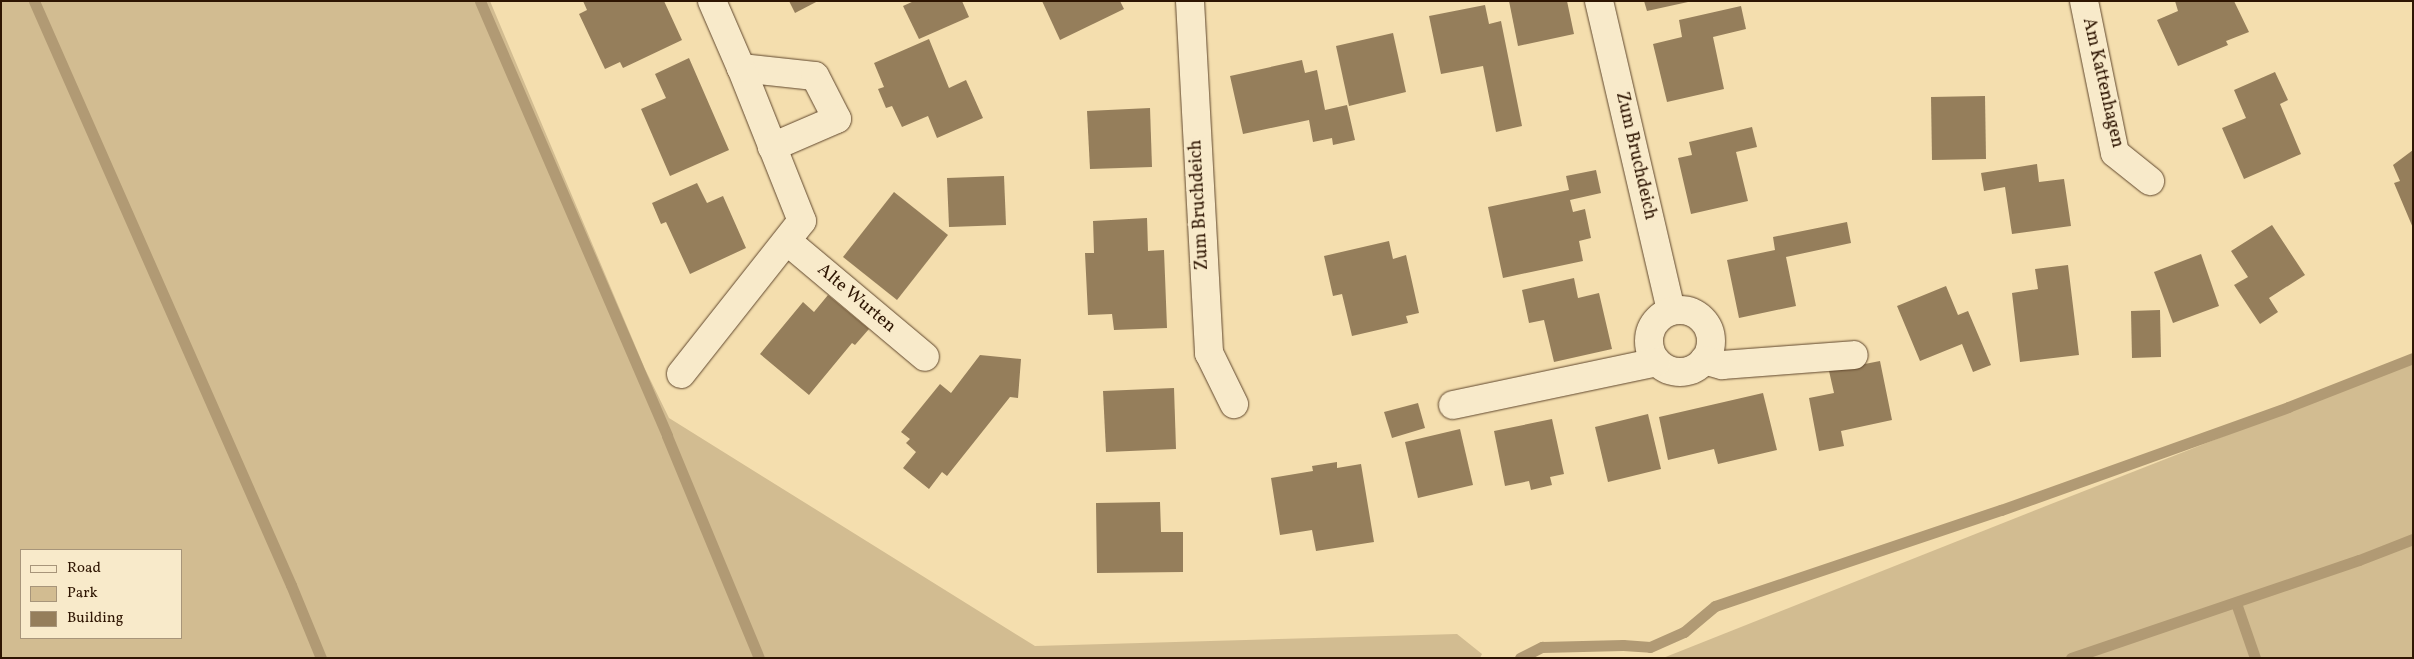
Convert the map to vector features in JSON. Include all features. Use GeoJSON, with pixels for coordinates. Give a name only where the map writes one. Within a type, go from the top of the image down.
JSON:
{"type":"FeatureCollection","features":[{"type":"Feature","properties":{"kind":"street"},"geometry":{"type":"LineString","coordinates":[[681,374],[802,221],[712,1]]}},
{"type":"Feature","properties":{"kind":"street","name":"Zum Bruchdeich"},"geometry":{"type":"LineString","coordinates":[[1190,1],[1209,353],[1234,404]]}},
{"type":"Feature","properties":{"kind":"street","name":"Zum Bruchdeich"},"geometry":{"type":"LineString","coordinates":[[1599,1],[1671,311]]}},
{"type":"Feature","properties":{"kind":"street","name":"Am Kattenhagen"},"geometry":{"type":"LineString","coordinates":[[2084,1],[2116,154],[2150,181]]}},
{"type":"Feature","properties":{"kind":"street"},"geometry":{"type":"LineString","coordinates":[[741,68],[815,76],[837,119],[772,147]]}},
{"type":"Feature","properties":{"kind":"street","name":"Alte Wurten"},"geometry":{"type":"LineString","coordinates":[[786,241],[925,356]]}},
{"type":"Feature","properties":{"kind":"street"},"geometry":{"type":"LineString","coordinates":[[1687,310],[1700,317],[1709,330],[1711,346],[1704,360],[1694,368],[1681,372],[1668,369],[1657,362],[1650,348],[1650,333],[1658,319],[1671,311],[1687,310]]}},
{"type":"Feature","properties":{"kind":"street"},"geometry":{"type":"LineString","coordinates":[[1704,360],[1722,365],[1854,355]]}},
{"type":"Feature","properties":{"kind":"street"},"geometry":{"type":"LineString","coordinates":[[1453,405],[1657,362]]}},
{"type":"Feature","properties":{"kind":"green space"},"geometry":{"type":"Polygon","coordinates":[[[1,1],[490,1],[645,369],[669,418],[1035,646],[1457,634],[1482,654],[1480,658],[1,658],[1,1]]]}},
{"type":"Feature","properties":{"kind":"green space"},"geometry":{"type":"Polygon","coordinates":[[[2413,362],[2413,658],[1663,658],[2051,504],[2413,362]]]}},
{"type":"Feature","properties":{"kind":"building"},"geometry":{"type":"Polygon","coordinates":[[[583,1],[664,1],[682,40],[623,68],[620,62],[605,69],[579,14],[587,10],[583,1]]]}},
{"type":"Feature","properties":{"kind":"building"},"geometry":{"type":"Polygon","coordinates":[[[789,1],[818,1],[795,13],[789,1]]]}},
{"type":"Feature","properties":{"kind":"building"},"geometry":{"type":"Polygon","coordinates":[[[914,1],[962,1],[969,17],[919,39],[903,6],[914,1]]]}},
{"type":"Feature","properties":{"kind":"building"},"geometry":{"type":"Polygon","coordinates":[[[1042,1],[1120,1],[1124,9],[1060,40],[1042,1]]]}},
{"type":"Feature","properties":{"kind":"building"},"geometry":{"type":"Polygon","coordinates":[[[1509,1],[1567,1],[1574,34],[1518,46],[1509,1]]]}},
{"type":"Feature","properties":{"kind":"building"},"geometry":{"type":"Polygon","coordinates":[[[1644,1],[1688,1],[1688,2],[1647,11],[1644,1]]]}},
{"type":"Feature","properties":{"kind":"building"},"geometry":{"type":"Polygon","coordinates":[[[2175,1],[2234,1],[2249,32],[2226,41],[2228,45],[2178,66],[2157,20],[2178,11],[2175,1]]]}},
{"type":"Feature","properties":{"kind":"building"},"geometry":{"type":"Polygon","coordinates":[[[1485,5],[1489,24],[1501,21],[1522,126],[1496,132],[1483,66],[1441,74],[1429,16],[1485,5]]]}},
{"type":"Feature","properties":{"kind":"building"},"geometry":{"type":"Polygon","coordinates":[[[1741,6],[1746,29],[1713,37],[1724,89],[1667,102],[1653,44],[1682,37],[1679,20],[1741,6]]]}},
{"type":"Feature","properties":{"kind":"building"},"geometry":{"type":"Polygon","coordinates":[[[1393,33],[1406,92],[1349,106],[1336,46],[1393,33]]]}},
{"type":"Feature","properties":{"kind":"building"},"geometry":{"type":"Polygon","coordinates":[[[929,39],[949,88],[966,80],[983,118],[937,138],[928,116],[902,127],[892,106],[886,108],[878,89],[884,87],[874,63],[929,39]]]}},
{"type":"Feature","properties":{"kind":"building"},"geometry":{"type":"Polygon","coordinates":[[[689,58],[729,150],[670,176],[641,109],[666,98],[655,74],[689,58]]]}},
{"type":"Feature","properties":{"kind":"building"},"geometry":{"type":"Polygon","coordinates":[[[1302,60],[1305,73],[1317,70],[1325,110],[1347,105],[1355,140],[1333,145],[1332,138],[1313,142],[1309,120],[1243,134],[1230,76],[1302,60]]]}},
{"type":"Feature","properties":{"kind":"building"},"geometry":{"type":"Polygon","coordinates":[[[2275,72],[2288,100],[2280,104],[2301,154],[2244,179],[2222,128],[2246,118],[2234,90],[2275,72]]]}},
{"type":"Feature","properties":{"kind":"building"},"geometry":{"type":"Polygon","coordinates":[[[1985,96],[1986,159],[1932,160],[1931,97],[1985,96]]]}},
{"type":"Feature","properties":{"kind":"building"},"geometry":{"type":"Polygon","coordinates":[[[1150,108],[1152,167],[1090,169],[1087,111],[1150,108]]]}},
{"type":"Feature","properties":{"kind":"building"},"geometry":{"type":"Polygon","coordinates":[[[1752,127],[1757,147],[1736,152],[1748,201],[1691,214],[1678,158],[1692,155],[1689,142],[1752,127]]]}},
{"type":"Feature","properties":{"kind":"building"},"geometry":{"type":"Polygon","coordinates":[[[2413,150],[2413,228],[2394,183],[2400,181],[2393,165],[2413,150]]]}},
{"type":"Feature","properties":{"kind":"building"},"geometry":{"type":"Polygon","coordinates":[[[2037,164],[2039,182],[2064,179],[2071,226],[2012,234],[2005,187],[1984,191],[1981,173],[2037,164]]]}},
{"type":"Feature","properties":{"kind":"building"},"geometry":{"type":"Polygon","coordinates":[[[1596,170],[1601,193],[1570,200],[1573,212],[1585,209],[1591,238],[1579,241],[1583,261],[1503,278],[1488,207],[1569,190],[1566,176],[1596,170]]]}},
{"type":"Feature","properties":{"kind":"building"},"geometry":{"type":"Polygon","coordinates":[[[1004,176],[1006,225],[949,227],[947,178],[1004,176]]]}},
{"type":"Feature","properties":{"kind":"building"},"geometry":{"type":"Polygon","coordinates":[[[697,183],[707,203],[723,196],[746,248],[690,274],[666,222],[661,224],[652,203],[697,183]]]}},
{"type":"Feature","properties":{"kind":"building"},"geometry":{"type":"Polygon","coordinates":[[[894,192],[948,235],[897,300],[843,257],[894,192]]]}},
{"type":"Feature","properties":{"kind":"building"},"geometry":{"type":"Polygon","coordinates":[[[1147,218],[1148,251],[1164,250],[1167,328],[1114,330],[1112,314],[1088,315],[1085,253],[1094,253],[1093,221],[1147,218]]]}},
{"type":"Feature","properties":{"kind":"building"},"geometry":{"type":"Polygon","coordinates":[[[1847,222],[1851,243],[1786,257],[1796,306],[1739,318],[1727,260],[1775,250],[1773,237],[1847,222]]]}},
{"type":"Feature","properties":{"kind":"building"},"geometry":{"type":"Polygon","coordinates":[[[2272,225],[2305,275],[2269,298],[2278,312],[2260,324],[2234,285],[2248,277],[2231,251],[2272,225]]]}},
{"type":"Feature","properties":{"kind":"building"},"geometry":{"type":"Polygon","coordinates":[[[1389,241],[1393,259],[1406,255],[1419,313],[1406,316],[1408,323],[1352,336],[1342,294],[1333,296],[1324,256],[1389,241]]]}},
{"type":"Feature","properties":{"kind":"building"},"geometry":{"type":"Polygon","coordinates":[[[2201,254],[2219,306],[2173,323],[2154,272],[2201,254]]]}},
{"type":"Feature","properties":{"kind":"building"},"geometry":{"type":"Polygon","coordinates":[[[2068,265],[2079,355],[2020,362],[2012,293],[2038,289],[2035,269],[2068,265]]]}},
{"type":"Feature","properties":{"kind":"building"},"geometry":{"type":"Polygon","coordinates":[[[1574,278],[1578,298],[1599,293],[1612,349],[1554,362],[1544,320],[1529,323],[1522,290],[1574,278]]]}},
{"type":"Feature","properties":{"kind":"building"},"geometry":{"type":"Polygon","coordinates":[[[1946,286],[1958,315],[1968,311],[1991,365],[1973,372],[1962,344],[1920,361],[1897,306],[1946,286]]]}},
{"type":"Feature","properties":{"kind":"building"},"geometry":{"type":"Polygon","coordinates":[[[828,295],[869,329],[855,345],[852,343],[809,395],[760,354],[803,302],[814,312],[828,295]]]}},
{"type":"Feature","properties":{"kind":"building"},"geometry":{"type":"Polygon","coordinates":[[[2160,310],[2161,357],[2132,358],[2131,311],[2160,310]]]}},
{"type":"Feature","properties":{"kind":"building"},"geometry":{"type":"Polygon","coordinates":[[[980,355],[1021,359],[1018,398],[1010,397],[947,476],[942,472],[929,489],[903,468],[916,452],[906,443],[910,439],[901,432],[940,384],[951,393],[980,355]]]}},
{"type":"Feature","properties":{"kind":"building"},"geometry":{"type":"Polygon","coordinates":[[[1880,361],[1892,420],[1841,431],[1844,446],[1819,451],[1809,398],[1834,393],[1829,371],[1880,361]]]}},
{"type":"Feature","properties":{"kind":"building"},"geometry":{"type":"Polygon","coordinates":[[[1174,388],[1176,449],[1106,452],[1103,391],[1174,388]]]}},
{"type":"Feature","properties":{"kind":"building"},"geometry":{"type":"Polygon","coordinates":[[[1763,393],[1777,450],[1718,464],[1714,449],[1668,460],[1659,417],[1763,393]]]}},
{"type":"Feature","properties":{"kind":"building"},"geometry":{"type":"Polygon","coordinates":[[[1418,403],[1425,428],[1392,438],[1384,412],[1418,403]]]}},
{"type":"Feature","properties":{"kind":"building"},"geometry":{"type":"Polygon","coordinates":[[[1648,414],[1661,469],[1608,482],[1595,427],[1648,414]]]}},
{"type":"Feature","properties":{"kind":"building"},"geometry":{"type":"Polygon","coordinates":[[[1552,419],[1564,474],[1550,477],[1552,485],[1531,490],[1529,481],[1505,486],[1494,431],[1552,419]]]}},
{"type":"Feature","properties":{"kind":"building"},"geometry":{"type":"Polygon","coordinates":[[[1460,429],[1473,485],[1418,498],[1405,442],[1460,429]]]}},
{"type":"Feature","properties":{"kind":"building"},"geometry":{"type":"Polygon","coordinates":[[[1337,462],[1337,468],[1361,464],[1374,542],[1316,551],[1312,530],[1280,535],[1271,478],[1313,471],[1312,466],[1337,462]]]}},
{"type":"Feature","properties":{"kind":"building"},"geometry":{"type":"Polygon","coordinates":[[[1160,502],[1161,532],[1183,532],[1183,572],[1097,573],[1096,503],[1160,502]]]}},
{"type":"Feature","properties":{"kind":"waterway"},"geometry":{"type":"LineString","coordinates":[[34,1],[291,585],[321,658]]}},
{"type":"Feature","properties":{"kind":"waterway"},"geometry":{"type":"LineString","coordinates":[[480,1],[667,436],[759,658]]}},
{"type":"Feature","properties":{"kind":"waterway"},"geometry":{"type":"LineString","coordinates":[[1520,658],[1542,647],[1623,645],[1650,647],[1684,632],[1715,606],[2001,510],[2288,407],[2413,358]]}},
{"type":"Feature","properties":{"kind":"waterway"},"geometry":{"type":"LineString","coordinates":[[2071,658],[2359,560],[2413,539]]}},
{"type":"Feature","properties":{"kind":"waterway"},"geometry":{"type":"LineString","coordinates":[[2236,603],[2255,658]]}}]}
